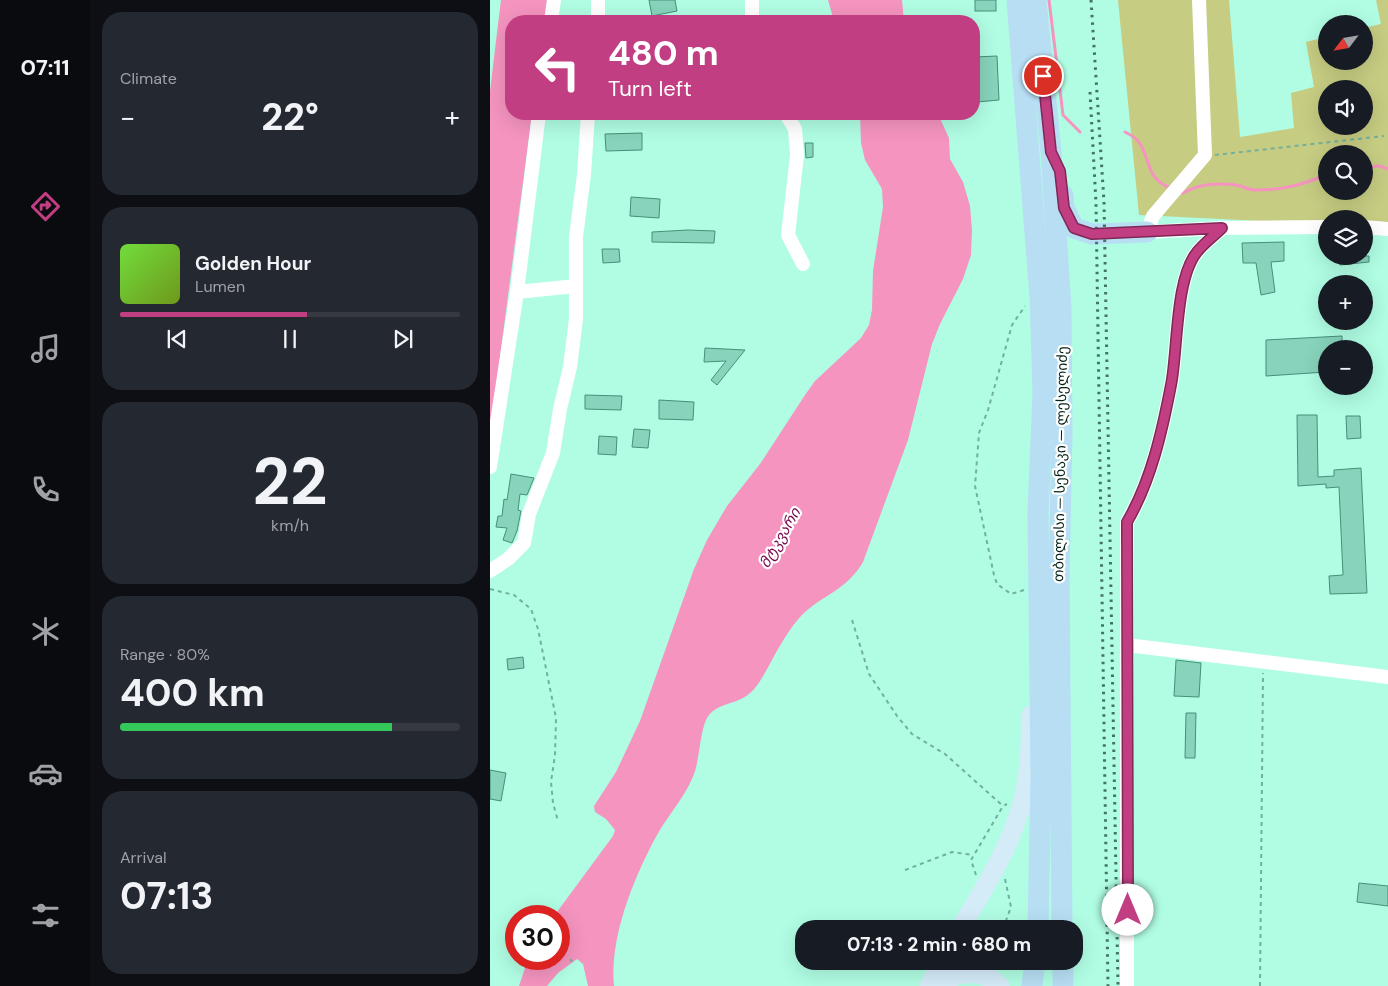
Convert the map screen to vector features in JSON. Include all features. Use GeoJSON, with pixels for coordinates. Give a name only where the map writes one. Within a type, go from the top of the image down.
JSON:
{"type":"FeatureCollection","features":[{"type":"Feature","properties":{"kind":"highway","name":"თბილისი — სენაკი — ლესელიძე"},"geometry":{"type":"LineString","coordinates":[[1017,0],[1040,297],[1043,392],[1038,513],[1039,628]]}},
{"type":"Feature","properties":{"kind":"highway","name":"თბილისი — სენაკი — ლესელიძე"},"geometry":{"type":"LineString","coordinates":[[1036,0],[1051,152],[1059,275],[1062,425],[1059,574],[1062,920]]}},
{"type":"Feature","properties":{"kind":"highway"},"geometry":{"type":"LineString","coordinates":[[1051,152],[1060,171],[1064,208],[1074,228],[1092,234],[1147,232]]}},
{"type":"Feature","properties":{"kind":"highway"},"geometry":{"type":"LineString","coordinates":[[1059,275],[1071,247],[1081,239],[1092,234]]}},
{"type":"Feature","properties":{"kind":"highway"},"geometry":{"type":"LineString","coordinates":[[1038,920],[1041,860],[1039,628]]}},
{"type":"Feature","properties":{"kind":"highway"},"geometry":{"type":"LineString","coordinates":[[1032,986],[1035,970]]}},
{"type":"Feature","properties":{"kind":"highway"},"geometry":{"type":"LineString","coordinates":[[1062,970],[1063,986]]}},
{"type":"Feature","properties":{"kind":"main road"},"geometry":{"type":"LineString","coordinates":[[965,920],[998,864],[1018,815],[1027,770],[1039,628]]}},
{"type":"Feature","properties":{"kind":"main road"},"geometry":{"type":"LineString","coordinates":[[929,986],[937,970]]}},
{"type":"Feature","properties":{"kind":"main road"},"geometry":{"type":"LineString","coordinates":[[939,986],[950,978],[964,974],[984,976],[1000,986]]}},
{"type":"Feature","properties":{"kind":"street"},"geometry":{"type":"LineString","coordinates":[[552,15],[554,0]]}},
{"type":"Feature","properties":{"kind":"street"},"geometry":{"type":"LineString","coordinates":[[598,0],[598,15]]}},
{"type":"Feature","properties":{"kind":"street"},"geometry":{"type":"LineString","coordinates":[[752,0],[752,15]]}},
{"type":"Feature","properties":{"kind":"street"},"geometry":{"type":"LineString","coordinates":[[1199,0],[1205,155],[1153,216],[1147,232],[1222,228],[1318,227]]}},
{"type":"Feature","properties":{"kind":"street"},"geometry":{"type":"LineString","coordinates":[[490,467],[517,292],[538,120]]}},
{"type":"Feature","properties":{"kind":"street"},"geometry":{"type":"LineString","coordinates":[[490,571],[508,559],[524,543],[529,514],[553,453],[560,409],[570,368],[576,319],[576,237],[584,174],[588,120]]}},
{"type":"Feature","properties":{"kind":"street"},"geometry":{"type":"LineString","coordinates":[[790,120],[795,129],[797,155],[788,235],[803,264]]}},
{"type":"Feature","properties":{"kind":"street"},"geometry":{"type":"LineString","coordinates":[[1128,986],[1127,522],[1137,505],[1155,455],[1171,384],[1183,282],[1196,252],[1222,228]]}},
{"type":"Feature","properties":{"kind":"street"},"geometry":{"type":"LineString","coordinates":[[1373,228],[1388,230]]}},
{"type":"Feature","properties":{"kind":"street"},"geometry":{"type":"LineString","coordinates":[[517,292],[576,286]]}},
{"type":"Feature","properties":{"kind":"street"},"geometry":{"type":"LineString","coordinates":[[1127,645],[1388,677]]}},
{"type":"Feature","properties":{"kind":"path"},"geometry":{"type":"LineString","coordinates":[[1205,155],[1384,136]]}},
{"type":"Feature","properties":{"kind":"path"},"geometry":{"type":"LineString","coordinates":[[1038,585],[1011,594],[997,584],[975,486],[979,433],[988,410],[1012,325],[1022,308],[1040,297]]}},
{"type":"Feature","properties":{"kind":"path"},"geometry":{"type":"LineString","coordinates":[[490,589],[514,595],[531,609],[538,629],[556,718],[555,756],[551,782],[553,803],[558,821]]}},
{"type":"Feature","properties":{"kind":"path"},"geometry":{"type":"LineString","coordinates":[[852,620],[869,674],[896,716],[912,734],[945,754],[1003,806]]}},
{"type":"Feature","properties":{"kind":"path"},"geometry":{"type":"LineString","coordinates":[[1260,986],[1263,661]]}},
{"type":"Feature","properties":{"kind":"path"},"geometry":{"type":"LineString","coordinates":[[983,891],[971,860],[973,855],[1003,806],[1023,795]]}},
{"type":"Feature","properties":{"kind":"path"},"geometry":{"type":"LineString","coordinates":[[904,870],[952,852],[973,855]]}},
{"type":"Feature","properties":{"kind":"path"},"geometry":{"type":"LineString","coordinates":[[998,864],[1004,871],[1011,907],[1006,920]]}},
{"type":"Feature","properties":{"kind":"green space"},"geometry":{"type":"Polygon","coordinates":[[[1118,0],[1229,0],[1240,137],[1294,128],[1291,93],[1314,87],[1306,42],[1318,39],[1318,70],[1373,70],[1373,26],[1381,24],[1376,0],[1388,0],[1388,227],[1373,226],[1373,210],[1318,210],[1318,224],[1139,215],[1118,0]]]}},
{"type":"Feature","properties":{"kind":"water"},"geometry":{"type":"Polygon","coordinates":[[[501,0],[547,0],[546,15],[505,15],[505,120],[531,120],[490,432],[490,91],[501,0]]]}},
{"type":"Feature","properties":{"kind":"water"},"geometry":{"type":"Polygon","coordinates":[[[828,0],[902,0],[903,15],[832,15],[828,0]]]}},
{"type":"Feature","properties":{"kind":"water","name":"მტკვარი"},"geometry":{"type":"Polygon","coordinates":[[[860,120],[941,120],[949,138],[950,159],[963,182],[970,206],[972,230],[971,255],[963,279],[932,344],[908,440],[863,562],[849,580],[801,616],[785,637],[753,691],[739,700],[718,708],[709,715],[704,727],[696,768],[691,782],[648,852],[625,908],[615,948],[614,986],[588,986],[583,964],[577,959],[570,964],[570,905],[562,905],[613,836],[615,830],[606,819],[595,812],[594,806],[616,772],[640,721],[694,569],[707,540],[727,506],[760,464],[815,381],[861,338],[869,325],[872,310],[873,271],[883,207],[882,189],[865,160],[861,143],[860,120]]]}},
{"type":"Feature","properties":{"kind":"water"},"geometry":{"type":"Polygon","coordinates":[[[524,970],[562,970],[547,986],[519,986],[524,970]]]}},
{"type":"Feature","properties":{"kind":"building"},"geometry":{"type":"Polygon","coordinates":[[[649,0],[675,0],[677,11],[652,15],[649,0]]]}},
{"type":"Feature","properties":{"kind":"building"},"geometry":{"type":"Polygon","coordinates":[[[975,0],[996,0],[996,11],[975,11],[975,0]]]}},
{"type":"Feature","properties":{"kind":"building"},"geometry":{"type":"Polygon","coordinates":[[[997,56],[999,100],[980,102],[980,57],[997,56]]]}},
{"type":"Feature","properties":{"kind":"building"},"geometry":{"type":"Polygon","coordinates":[[[642,133],[642,150],[606,151],[605,134],[642,133]]]}},
{"type":"Feature","properties":{"kind":"building"},"geometry":{"type":"Polygon","coordinates":[[[805,143],[813,143],[813,157],[806,158],[805,143]]]}},
{"type":"Feature","properties":{"kind":"building"},"geometry":{"type":"Polygon","coordinates":[[[631,197],[660,199],[659,218],[630,216],[631,197]]]}},
{"type":"Feature","properties":{"kind":"building"},"geometry":{"type":"Polygon","coordinates":[[[715,231],[714,243],[652,242],[652,232],[715,231]]]}},
{"type":"Feature","properties":{"kind":"building"},"geometry":{"type":"Polygon","coordinates":[[[1284,242],[1284,261],[1271,262],[1275,292],[1261,295],[1256,263],[1243,263],[1242,243],[1284,242]]]}},
{"type":"Feature","properties":{"kind":"building"},"geometry":{"type":"Polygon","coordinates":[[[602,249],[619,249],[620,262],[603,263],[602,249]]]}},
{"type":"Feature","properties":{"kind":"building"},"geometry":{"type":"Polygon","coordinates":[[[1342,336],[1342,340],[1318,340],[1318,373],[1266,376],[1266,340],[1342,336]]]}},
{"type":"Feature","properties":{"kind":"building"},"geometry":{"type":"Polygon","coordinates":[[[705,348],[745,350],[717,385],[711,380],[726,361],[704,362],[705,348]]]}},
{"type":"Feature","properties":{"kind":"building"},"geometry":{"type":"Polygon","coordinates":[[[585,395],[622,396],[621,410],[585,409],[585,395]]]}},
{"type":"Feature","properties":{"kind":"building"},"geometry":{"type":"Polygon","coordinates":[[[659,400],[694,402],[693,420],[659,419],[659,400]]]}},
{"type":"Feature","properties":{"kind":"building"},"geometry":{"type":"Polygon","coordinates":[[[1297,415],[1317,415],[1318,477],[1334,476],[1334,470],[1361,468],[1367,593],[1330,594],[1329,576],[1343,575],[1339,487],[1326,488],[1326,484],[1298,486],[1297,415]]]}},
{"type":"Feature","properties":{"kind":"building"},"geometry":{"type":"Polygon","coordinates":[[[1346,416],[1360,416],[1361,438],[1347,439],[1346,416]]]}},
{"type":"Feature","properties":{"kind":"building"},"geometry":{"type":"Polygon","coordinates":[[[634,429],[650,430],[648,448],[632,447],[634,429]]]}},
{"type":"Feature","properties":{"kind":"building"},"geometry":{"type":"Polygon","coordinates":[[[599,436],[617,437],[616,455],[598,454],[599,436]]]}},
{"type":"Feature","properties":{"kind":"building"},"geometry":{"type":"Polygon","coordinates":[[[511,474],[534,478],[527,495],[520,494],[518,510],[521,511],[517,531],[512,543],[503,540],[507,528],[496,527],[498,516],[502,516],[504,499],[507,500],[511,474]]]}},
{"type":"Feature","properties":{"kind":"building"},"geometry":{"type":"Polygon","coordinates":[[[523,657],[524,668],[508,670],[507,659],[523,657]]]}},
{"type":"Feature","properties":{"kind":"building"},"geometry":{"type":"Polygon","coordinates":[[[1176,660],[1201,663],[1199,697],[1174,696],[1176,660]]]}},
{"type":"Feature","properties":{"kind":"building"},"geometry":{"type":"Polygon","coordinates":[[[1186,713],[1196,713],[1195,758],[1185,758],[1186,713]]]}},
{"type":"Feature","properties":{"kind":"building"},"geometry":{"type":"Polygon","coordinates":[[[490,770],[506,773],[501,801],[490,799],[490,770]]]}},
{"type":"Feature","properties":{"kind":"building"},"geometry":{"type":"Polygon","coordinates":[[[1359,883],[1388,886],[1388,906],[1357,902],[1359,883]]]}},
{"type":"Feature","properties":{"kind":"waterway"},"geometry":{"type":"LineString","coordinates":[[1049,0],[1063,115],[1080,132]]}},
{"type":"Feature","properties":{"kind":"waterway"},"geometry":{"type":"LineString","coordinates":[[1125,132],[1138,141],[1156,179],[1170,188]]}},
{"type":"Feature","properties":{"kind":"waterway"},"geometry":{"type":"LineString","coordinates":[[1373,166],[1380,166],[1388,169]]}},
{"type":"Feature","properties":{"kind":"waterway"},"geometry":{"type":"LineString","coordinates":[[1180,192],[1183,193],[1202,186],[1216,184],[1236,185],[1252,190],[1265,190],[1283,188],[1318,178]]}},
{"type":"Feature","properties":{"kind":"railway"},"geometry":{"type":"LineString","coordinates":[[1091,0],[1104,202],[1118,986]]}},
{"type":"Feature","properties":{"kind":"railway"},"geometry":{"type":"LineString","coordinates":[[1090,92],[1096,203],[1108,986]]}},
{"type":"Feature","properties":{"kind":"route"},"geometry":{"type":"LineString","coordinates":[[1043,76],[1051,152],[1060,171],[1064,208],[1074,228],[1092,234],[1222,228],[1196,252],[1183,282],[1171,384],[1155,455],[1137,505],[1127,522],[1128,910]]}}]}
